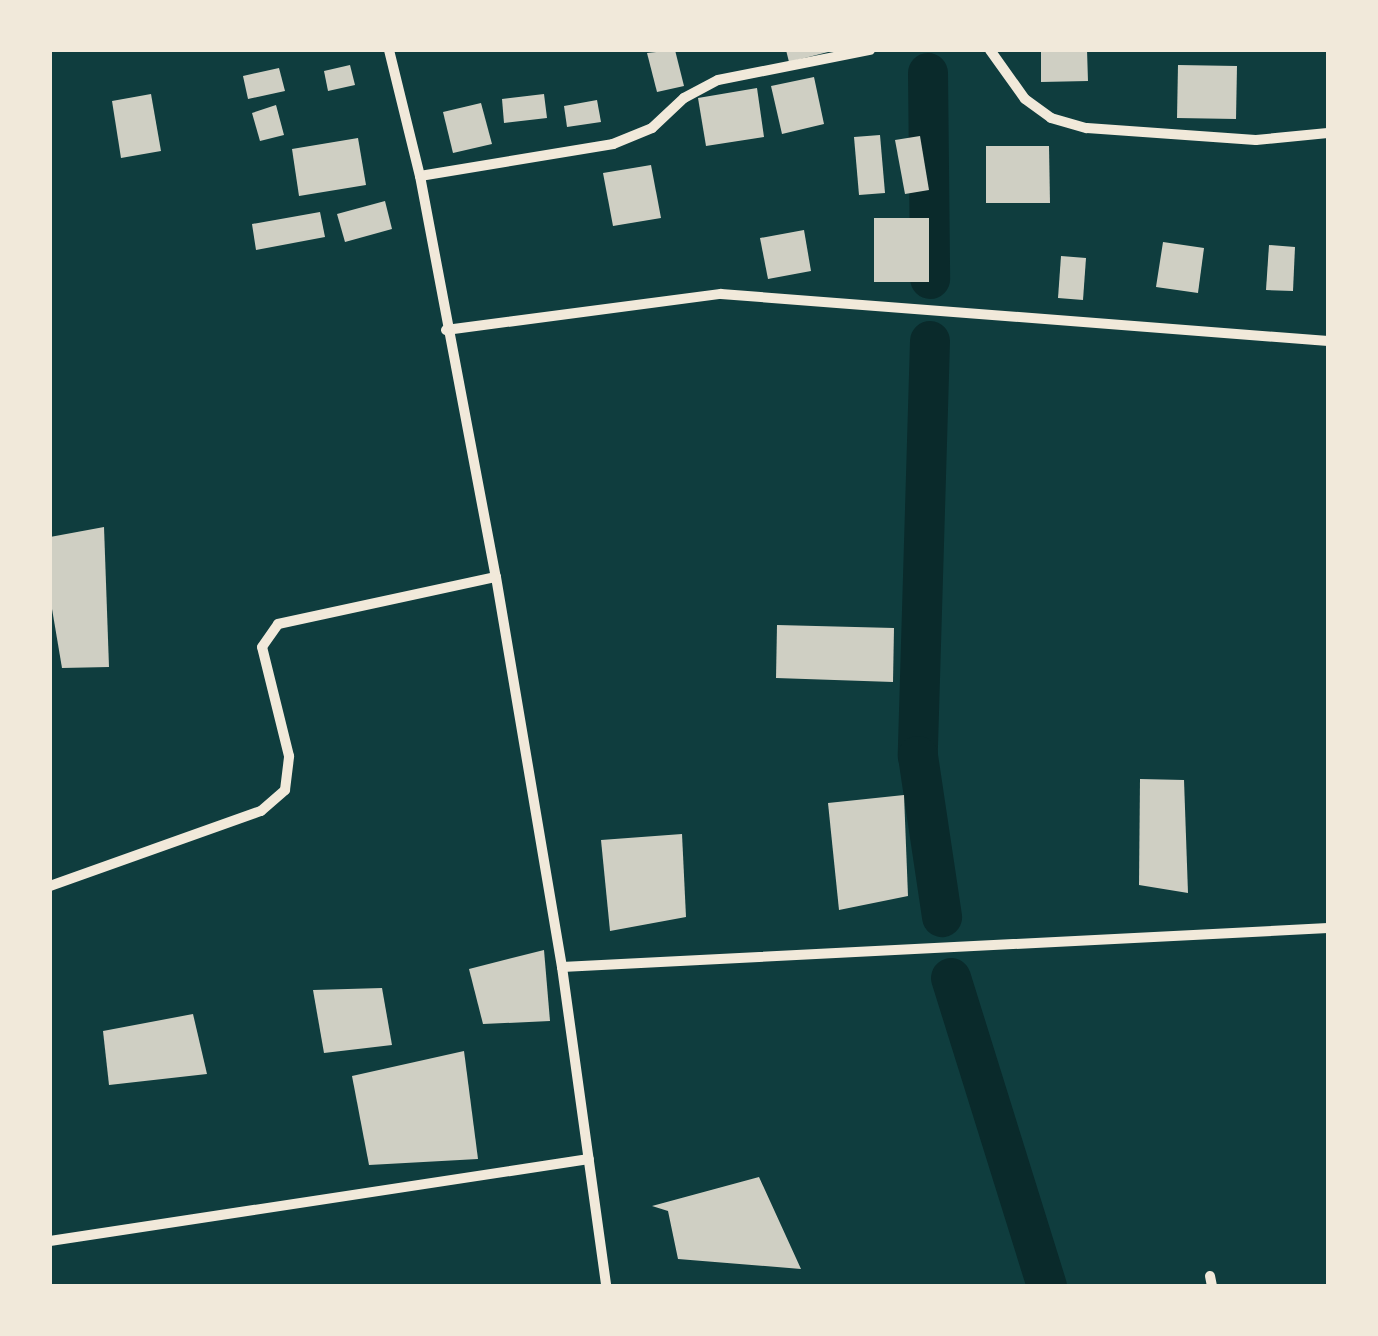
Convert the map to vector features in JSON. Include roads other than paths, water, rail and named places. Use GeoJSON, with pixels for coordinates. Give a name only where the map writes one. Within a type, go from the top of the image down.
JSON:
{"type":"FeatureCollection","features":[{"type":"Feature","properties":{"kind":"street"},"geometry":{"type":"LineString","coordinates":[[389,50],[420,176],[446,330],[496,577],[562,968],[606,1286]]}},
{"type":"Feature","properties":{"kind":"street"},"geometry":{"type":"LineString","coordinates":[[420,176],[613,144],[652,128],[684,98],[718,80],[870,50]]}},
{"type":"Feature","properties":{"kind":"street"},"geometry":{"type":"LineString","coordinates":[[990,50],[1026,99],[1051,118],[1087,128],[1256,140],[1328,134]]}},
{"type":"Feature","properties":{"kind":"street"},"geometry":{"type":"LineString","coordinates":[[446,330],[721,294],[1328,341]]}},
{"type":"Feature","properties":{"kind":"street"},"geometry":{"type":"LineString","coordinates":[[50,886],[260,811],[285,790],[289,756],[262,646],[278,624],[496,577]]}},
{"type":"Feature","properties":{"kind":"street"},"geometry":{"type":"LineString","coordinates":[[562,968],[1328,928]]}},
{"type":"Feature","properties":{"kind":"street"},"geometry":{"type":"LineString","coordinates":[[50,1241],[589,1158]]}},
{"type":"Feature","properties":{"kind":"waterway"},"geometry":{"type":"LineString","coordinates":[[928,73],[930,279]]}},
{"type":"Feature","properties":{"kind":"waterway"},"geometry":{"type":"LineString","coordinates":[[930,341],[918,756],[942,917]]}},
{"type":"Feature","properties":{"kind":"waterway"},"geometry":{"type":"LineString","coordinates":[[951,978],[1047,1286]]}}]}
